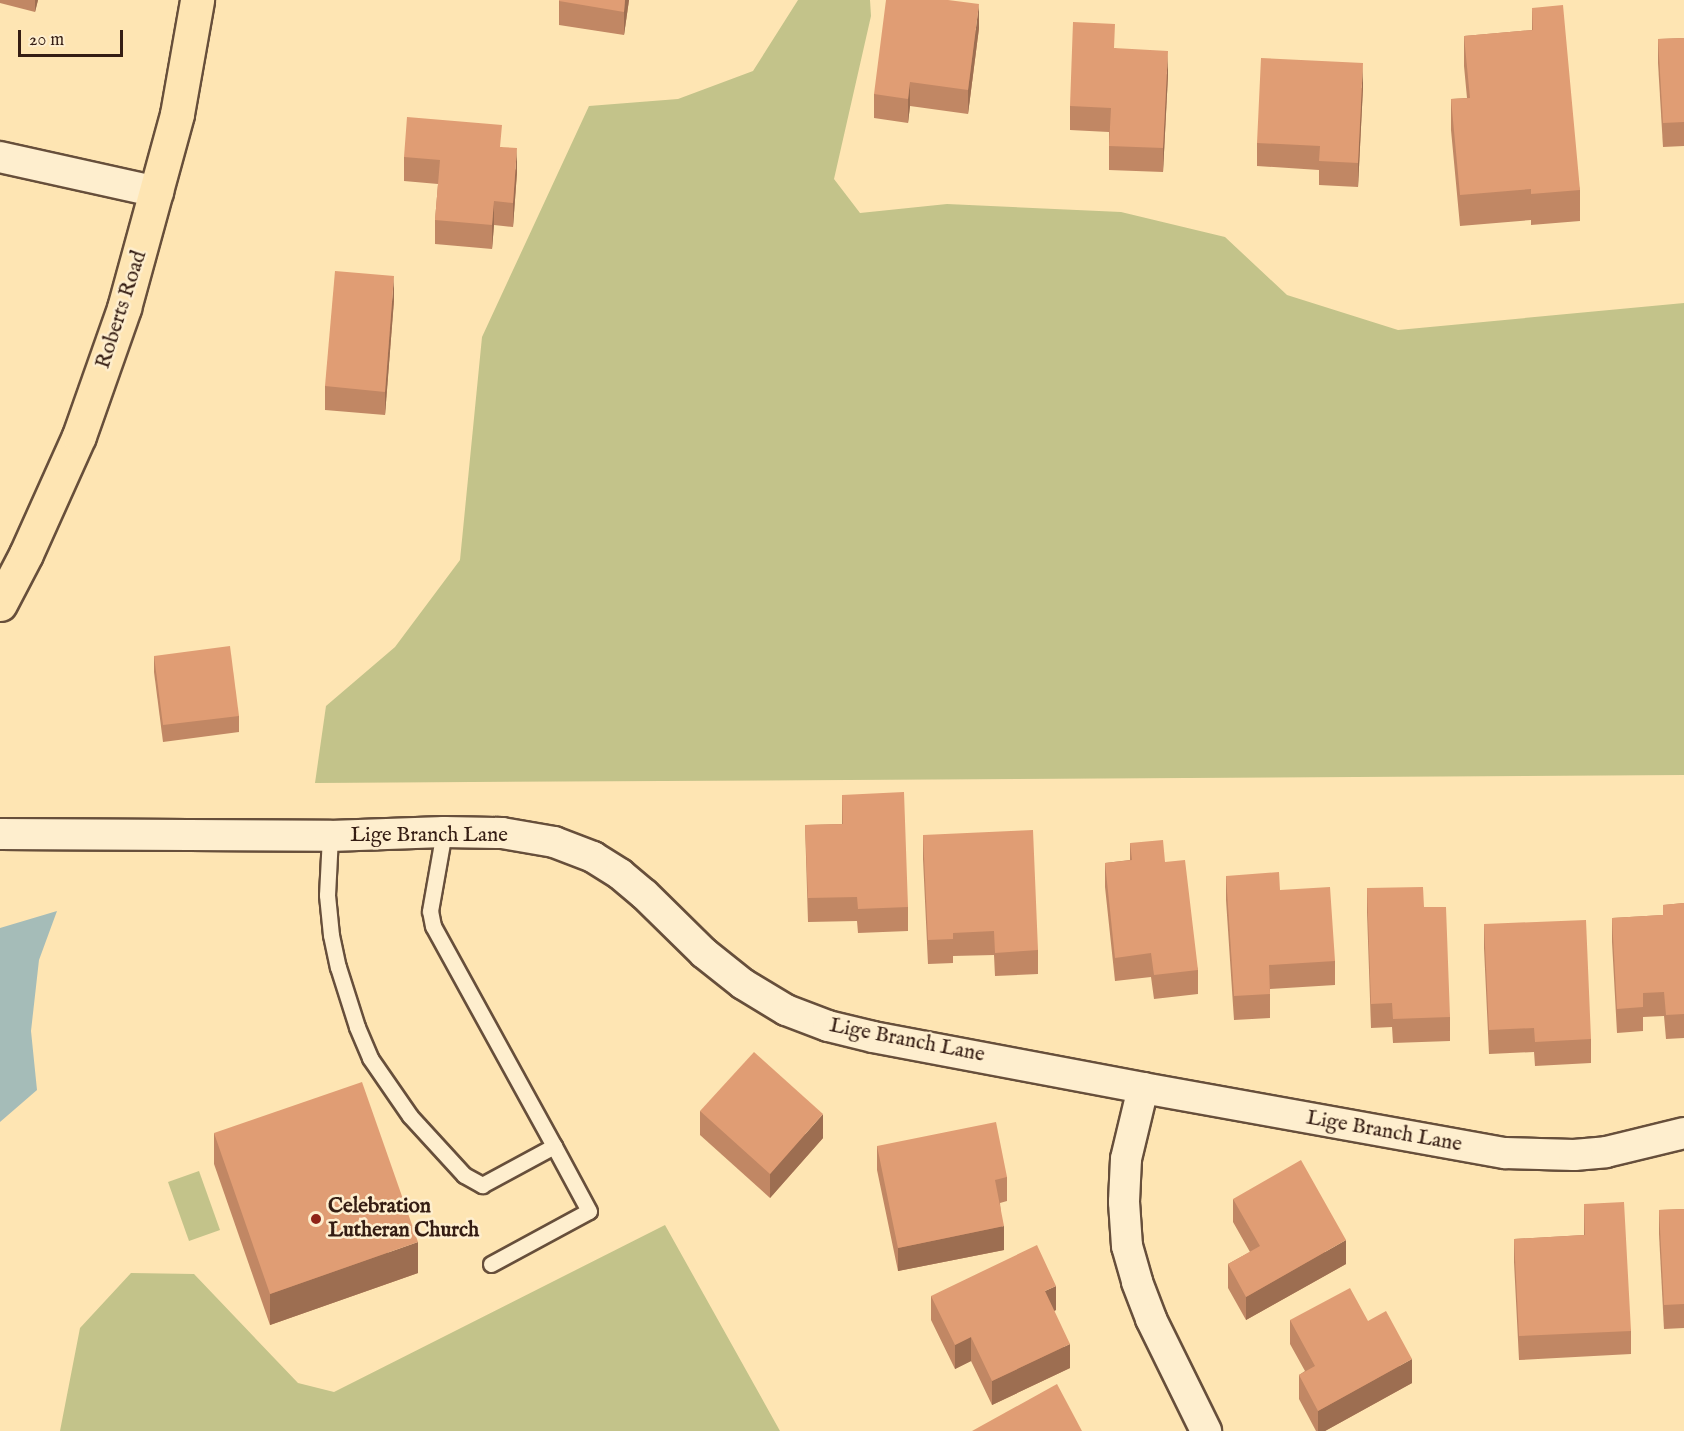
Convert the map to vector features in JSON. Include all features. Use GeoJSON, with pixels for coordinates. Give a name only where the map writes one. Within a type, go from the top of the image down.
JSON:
{"type":"FeatureCollection","features":[{"type":"Feature","properties":{"kind":"main road","name":"Roberts Road"},"geometry":{"type":"LineString","coordinates":[[0,604],[26,554],[79,436],[124,308],[158,192],[177,114],[197,0]]}},
{"type":"Feature","properties":{"kind":"street"},"geometry":{"type":"LineString","coordinates":[[0,157],[158,192]]}},
{"type":"Feature","properties":{"kind":"street","name":"Lige Branch Lane"},"geometry":{"type":"LineString","coordinates":[[0,834],[330,836],[444,832],[502,833],[554,842],[593,857],[644,894],[704,953],[743,984],[786,1010],[828,1026],[873,1037],[1143,1088],[1505,1153],[1574,1155],[1606,1152],[1684,1134]]}},
{"type":"Feature","properties":{"kind":"street"},"geometry":{"type":"LineString","coordinates":[[1143,1088],[1126,1159],[1124,1202],[1127,1246],[1151,1319],[1206,1431]]}},
{"type":"Feature","properties":{"kind":"lane"},"geometry":{"type":"LineString","coordinates":[[444,832],[430,911],[433,926],[589,1211],[491,1264]]}},
{"type":"Feature","properties":{"kind":"lane"},"geometry":{"type":"LineString","coordinates":[[330,836],[327,895],[338,967],[357,1027],[370,1058],[410,1116],[464,1175],[482,1185],[554,1146]]}},
{"type":"Feature","properties":{"kind":"green space"},"geometry":{"type":"Polygon","coordinates":[[[798,0],[870,0],[871,16],[834,179],[860,213],[947,204],[1121,212],[1225,237],[1287,295],[1398,330],[1684,303],[1684,775],[315,783],[326,706],[395,647],[460,560],[482,337],[589,106],[678,99],[753,71],[798,0]]]}},
{"type":"Feature","properties":{"kind":"green space"},"geometry":{"type":"Polygon","coordinates":[[[199,1171],[220,1230],[189,1241],[168,1182],[199,1171]]]}},
{"type":"Feature","properties":{"kind":"green space"},"geometry":{"type":"Polygon","coordinates":[[[665,1225],[780,1431],[60,1431],[80,1328],[131,1273],[194,1274],[298,1383],[334,1392],[665,1225]]]}},
{"type":"Feature","properties":{"kind":"water"},"geometry":{"type":"Polygon","coordinates":[[[57,911],[39,960],[31,1031],[37,1090],[0,1122],[0,928],[57,911]]]}},
{"type":"Feature","properties":{"kind":"building"},"geometry":{"type":"Polygon","coordinates":[[[625,0],[624,12],[559,1],[625,0]]]}},
{"type":"Feature","properties":{"kind":"building"},"geometry":{"type":"Polygon","coordinates":[[[886,0],[948,0],[979,4],[968,90],[910,82],[908,99],[874,94],[886,0]]]}},
{"type":"Feature","properties":{"kind":"building"},"geometry":{"type":"Polygon","coordinates":[[[1563,5],[1580,190],[1531,194],[1531,189],[1460,195],[1451,99],[1470,98],[1464,36],[1533,30],[1532,8],[1563,5]]]}},
{"type":"Feature","properties":{"kind":"building"},"geometry":{"type":"Polygon","coordinates":[[[1073,22],[1115,24],[1114,48],[1168,51],[1163,148],[1109,146],[1111,108],[1070,106],[1073,22]]]}},
{"type":"Feature","properties":{"kind":"building"},"geometry":{"type":"Polygon","coordinates":[[[1684,38],[1684,122],[1663,123],[1658,39],[1684,38]]]}},
{"type":"Feature","properties":{"kind":"building"},"geometry":{"type":"Polygon","coordinates":[[[1261,58],[1363,63],[1358,163],[1319,161],[1320,146],[1257,143],[1261,58]]]}},
{"type":"Feature","properties":{"kind":"building"},"geometry":{"type":"Polygon","coordinates":[[[407,117],[502,125],[500,147],[517,148],[513,203],[494,201],[492,225],[435,220],[440,160],[404,157],[407,117]]]}},
{"type":"Feature","properties":{"kind":"building"},"geometry":{"type":"Polygon","coordinates":[[[335,271],[394,276],[385,392],[325,386],[335,271]]]}},
{"type":"Feature","properties":{"kind":"building"},"geometry":{"type":"Polygon","coordinates":[[[230,646],[239,716],[163,725],[154,656],[230,646]]]}},
{"type":"Feature","properties":{"kind":"building"},"geometry":{"type":"Polygon","coordinates":[[[904,792],[908,907],[858,909],[857,897],[808,898],[805,825],[843,824],[842,795],[904,792]]]}},
{"type":"Feature","properties":{"kind":"building"},"geometry":{"type":"Polygon","coordinates":[[[1033,830],[1038,950],[995,953],[994,931],[953,933],[953,939],[928,940],[923,835],[1033,830]]]}},
{"type":"Feature","properties":{"kind":"building"},"geometry":{"type":"Polygon","coordinates":[[[1163,840],[1165,862],[1185,860],[1198,970],[1154,975],[1151,953],[1115,958],[1105,863],[1132,860],[1130,843],[1163,840]]]}},
{"type":"Feature","properties":{"kind":"building"},"geometry":{"type":"Polygon","coordinates":[[[1279,872],[1280,890],[1330,887],[1335,961],[1269,965],[1270,994],[1234,996],[1226,876],[1279,872]]]}},
{"type":"Feature","properties":{"kind":"building"},"geometry":{"type":"Polygon","coordinates":[[[1423,887],[1424,907],[1446,907],[1450,1017],[1393,1019],[1392,1003],[1371,1004],[1367,888],[1423,887]]]}},
{"type":"Feature","properties":{"kind":"building"},"geometry":{"type":"Polygon","coordinates":[[[1684,903],[1684,1014],[1666,1015],[1664,992],[1643,993],[1643,1007],[1617,1009],[1612,918],[1663,915],[1663,905],[1684,903]]]}},
{"type":"Feature","properties":{"kind":"building"},"geometry":{"type":"Polygon","coordinates":[[[1586,920],[1591,1039],[1535,1042],[1534,1028],[1489,1030],[1484,924],[1586,920]]]}},
{"type":"Feature","properties":{"kind":"building"},"geometry":{"type":"Polygon","coordinates":[[[754,1052],[823,1114],[770,1174],[700,1111],[754,1052]]]}},
{"type":"Feature","properties":{"kind":"building","name":"Celebration Lutheran Church"},"geometry":{"type":"Polygon","coordinates":[[[362,1082],[418,1242],[270,1294],[214,1133],[362,1082]]]}},
{"type":"Feature","properties":{"kind":"building"},"geometry":{"type":"Polygon","coordinates":[[[996,1122],[1007,1177],[995,1180],[1004,1226],[898,1248],[877,1146],[996,1122]]]}},
{"type":"Feature","properties":{"kind":"building"},"geometry":{"type":"Polygon","coordinates":[[[1301,1160],[1346,1240],[1246,1297],[1228,1264],[1260,1246],[1233,1199],[1301,1160]]]}},
{"type":"Feature","properties":{"kind":"building"},"geometry":{"type":"Polygon","coordinates":[[[1624,1202],[1631,1331],[1519,1336],[1514,1239],[1585,1235],[1584,1204],[1624,1202]]]}},
{"type":"Feature","properties":{"kind":"building"},"geometry":{"type":"Polygon","coordinates":[[[1684,1209],[1684,1304],[1664,1305],[1659,1210],[1684,1209]]]}},
{"type":"Feature","properties":{"kind":"building"},"geometry":{"type":"Polygon","coordinates":[[[1037,1245],[1056,1286],[1045,1291],[1070,1344],[992,1381],[971,1337],[955,1345],[931,1296],[1037,1245]]]}},
{"type":"Feature","properties":{"kind":"building"},"geometry":{"type":"Polygon","coordinates":[[[1350,1288],[1368,1321],[1386,1311],[1412,1359],[1318,1411],[1299,1375],[1315,1366],[1290,1320],[1350,1288]]]}},
{"type":"Feature","properties":{"kind":"building"},"geometry":{"type":"Polygon","coordinates":[[[1057,1384],[1082,1431],[972,1431],[1057,1384]]]}},
{"type":"Feature","properties":{"kind":"place","name":"Celebration Lutheran Church"},"geometry":{"type":"Point","coordinates":[316,1219]}}]}
